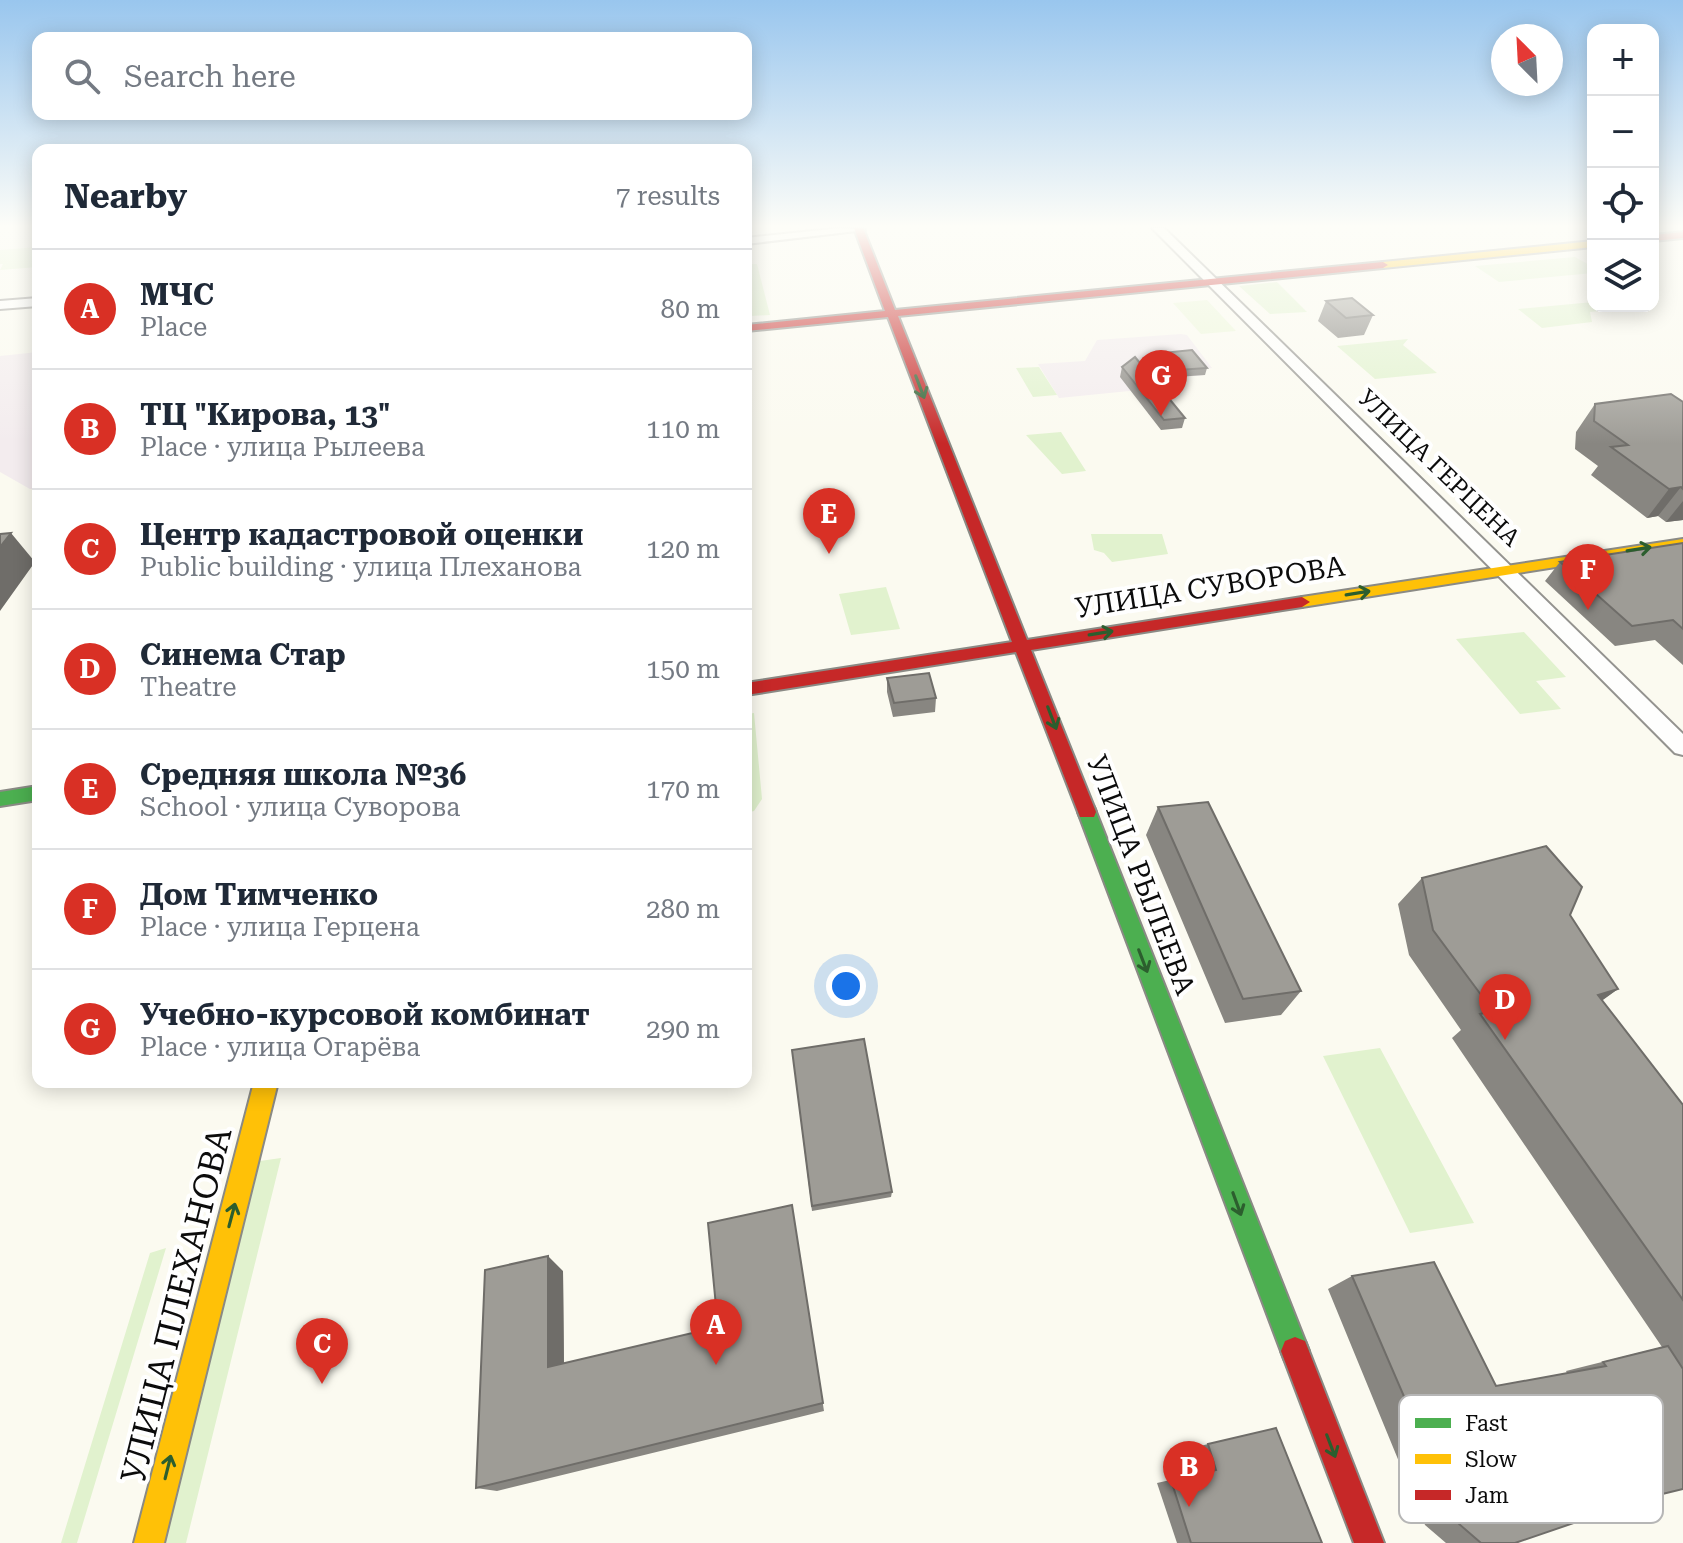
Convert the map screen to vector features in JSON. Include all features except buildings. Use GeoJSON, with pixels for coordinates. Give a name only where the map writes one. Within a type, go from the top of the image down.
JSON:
{"type":"FeatureCollection","features":[{"type":"Feature","properties":{"kind":"street","name":"УЛИЦА РЫЛЕЕВА"},"geometry":{"type":"LineString","coordinates":[[886,300],[1024,645],[1266,1283],[1369,1543]]}},
{"type":"Feature","properties":{"kind":"street"},"geometry":{"type":"LineString","coordinates":[[752,327],[1036,300]]}},
{"type":"Feature","properties":{"kind":"street","name":"УЛИЦА ГЕРЦЕНА"},"geometry":{"type":"LineString","coordinates":[[1230,300],[1683,747]]}},
{"type":"Feature","properties":{"kind":"street"},"geometry":{"type":"LineString","coordinates":[[0,305],[32,302]]}},
{"type":"Feature","properties":{"kind":"street","name":"УЛИЦА СУВОРОВА"},"geometry":{"type":"LineString","coordinates":[[752,688],[1683,543]]}},
{"type":"Feature","properties":{"kind":"street"},"geometry":{"type":"LineString","coordinates":[[0,799],[32,794]]}},
{"type":"Feature","properties":{"kind":"street","name":"УЛИЦА ПЛЕХАНОВА"},"geometry":{"type":"LineString","coordinates":[[149,1543],[264,1088]]}},
{"type":"Feature","properties":{"kind":"shaded area"},"geometry":{"type":"Polygon","coordinates":[[[1187,335],[1212,368],[1201,369],[1205,375],[1142,381],[1149,389],[1059,398],[1038,364],[1085,361],[1097,340],[1187,335]]]}},
{"type":"Feature","properties":{"kind":"shaded area"},"geometry":{"type":"Polygon","coordinates":[[[32,353],[32,489],[0,472],[0,356],[32,353]]]}},
{"type":"Feature","properties":{"kind":"green space"},"geometry":{"type":"Polygon","coordinates":[[[752,300],[766,300],[770,315],[752,316],[752,300]]]}},
{"type":"Feature","properties":{"kind":"green space"},"geometry":{"type":"Polygon","coordinates":[[[1207,300],[1236,331],[1201,334],[1173,303],[1207,300]]]}},
{"type":"Feature","properties":{"kind":"green space"},"geometry":{"type":"Polygon","coordinates":[[[1255,300],[1295,300],[1307,312],[1270,314],[1255,300]]]}},
{"type":"Feature","properties":{"kind":"green space"},"geometry":{"type":"Polygon","coordinates":[[[1587,303],[1592,322],[1542,328],[1518,309],[1587,303]]]}},
{"type":"Feature","properties":{"kind":"green space"},"geometry":{"type":"Polygon","coordinates":[[[1408,339],[1403,345],[1437,373],[1375,379],[1337,346],[1408,339]]]}},
{"type":"Feature","properties":{"kind":"green space"},"geometry":{"type":"Polygon","coordinates":[[[1039,367],[1057,395],[1033,397],[1016,368],[1039,367]]]}},
{"type":"Feature","properties":{"kind":"green space"},"geometry":{"type":"Polygon","coordinates":[[[1061,432],[1086,471],[1062,474],[1026,435],[1061,432]]]}},
{"type":"Feature","properties":{"kind":"green space"},"geometry":{"type":"Polygon","coordinates":[[[1091,534],[1162,534],[1168,554],[1112,562],[1104,553],[1094,550],[1091,534]]]}},
{"type":"Feature","properties":{"kind":"green space"},"geometry":{"type":"Polygon","coordinates":[[[886,587],[900,629],[851,635],[839,594],[886,587]]]}},
{"type":"Feature","properties":{"kind":"green space"},"geometry":{"type":"Polygon","coordinates":[[[1524,632],[1566,677],[1536,681],[1561,709],[1520,714],[1456,639],[1524,632]]]}},
{"type":"Feature","properties":{"kind":"green space"},"geometry":{"type":"Polygon","coordinates":[[[752,713],[762,799],[752,812],[752,713]]]}},
{"type":"Feature","properties":{"kind":"green space"},"geometry":{"type":"Polygon","coordinates":[[[1380,1048],[1474,1223],[1410,1233],[1323,1056],[1380,1048]]]}},
{"type":"Feature","properties":{"kind":"green space"},"geometry":{"type":"Polygon","coordinates":[[[281,1158],[186,1543],[165,1543],[260,1161],[281,1158]]]}},
{"type":"Feature","properties":{"kind":"green space"},"geometry":{"type":"Polygon","coordinates":[[[166,1248],[77,1543],[61,1543],[150,1253],[166,1248]]]}},
{"type":"Feature","properties":{"kind":"traffic: fast"},"geometry":{"type":"LineString","coordinates":[[0,799],[32,794]]}},
{"type":"Feature","properties":{"kind":"traffic: fast"},"geometry":{"type":"LineString","coordinates":[[1087,812],[1295,1351]]}},
{"type":"Feature","properties":{"kind":"traffic: slow"},"geometry":{"type":"LineString","coordinates":[[1302,602],[1683,543]]}},
{"type":"Feature","properties":{"kind":"traffic: slow"},"geometry":{"type":"LineString","coordinates":[[149,1543],[264,1088]]}},
{"type":"Feature","properties":{"kind":"traffic: jam"},"geometry":{"type":"LineString","coordinates":[[886,300],[1087,812]]}},
{"type":"Feature","properties":{"kind":"traffic: jam"},"geometry":{"type":"LineString","coordinates":[[752,327],[1029,300]]}},
{"type":"Feature","properties":{"kind":"traffic: jam"},"geometry":{"type":"LineString","coordinates":[[752,688],[1302,602]]}},
{"type":"Feature","properties":{"kind":"traffic: jam"},"geometry":{"type":"LineString","coordinates":[[1295,1351],[1369,1543]]}},
{"type":"Feature","properties":{"kind":"place","name":"Учебно-курсовой комбинат"},"geometry":{"type":"Point","coordinates":[1161,416]}},
{"type":"Feature","properties":{"kind":"place","name":"Средняя школа №36"},"geometry":{"type":"Point","coordinates":[829,554]}},
{"type":"Feature","properties":{"kind":"place","name":"Дом Тимченко"},"geometry":{"type":"Point","coordinates":[1588,610]}},
{"type":"Feature","properties":{"kind":"place","name":"Синема Стар"},"geometry":{"type":"Point","coordinates":[1505,1040]}},
{"type":"Feature","properties":{"kind":"place","name":"МЧС"},"geometry":{"type":"Point","coordinates":[716,1365]}},
{"type":"Feature","properties":{"kind":"place","name":"Центр кадастровой оценки"},"geometry":{"type":"Point","coordinates":[322,1384]}},
{"type":"Feature","properties":{"kind":"place","name":"ТЦ \"Кирова, 13\""},"geometry":{"type":"Point","coordinates":[1189,1507]}}]}
